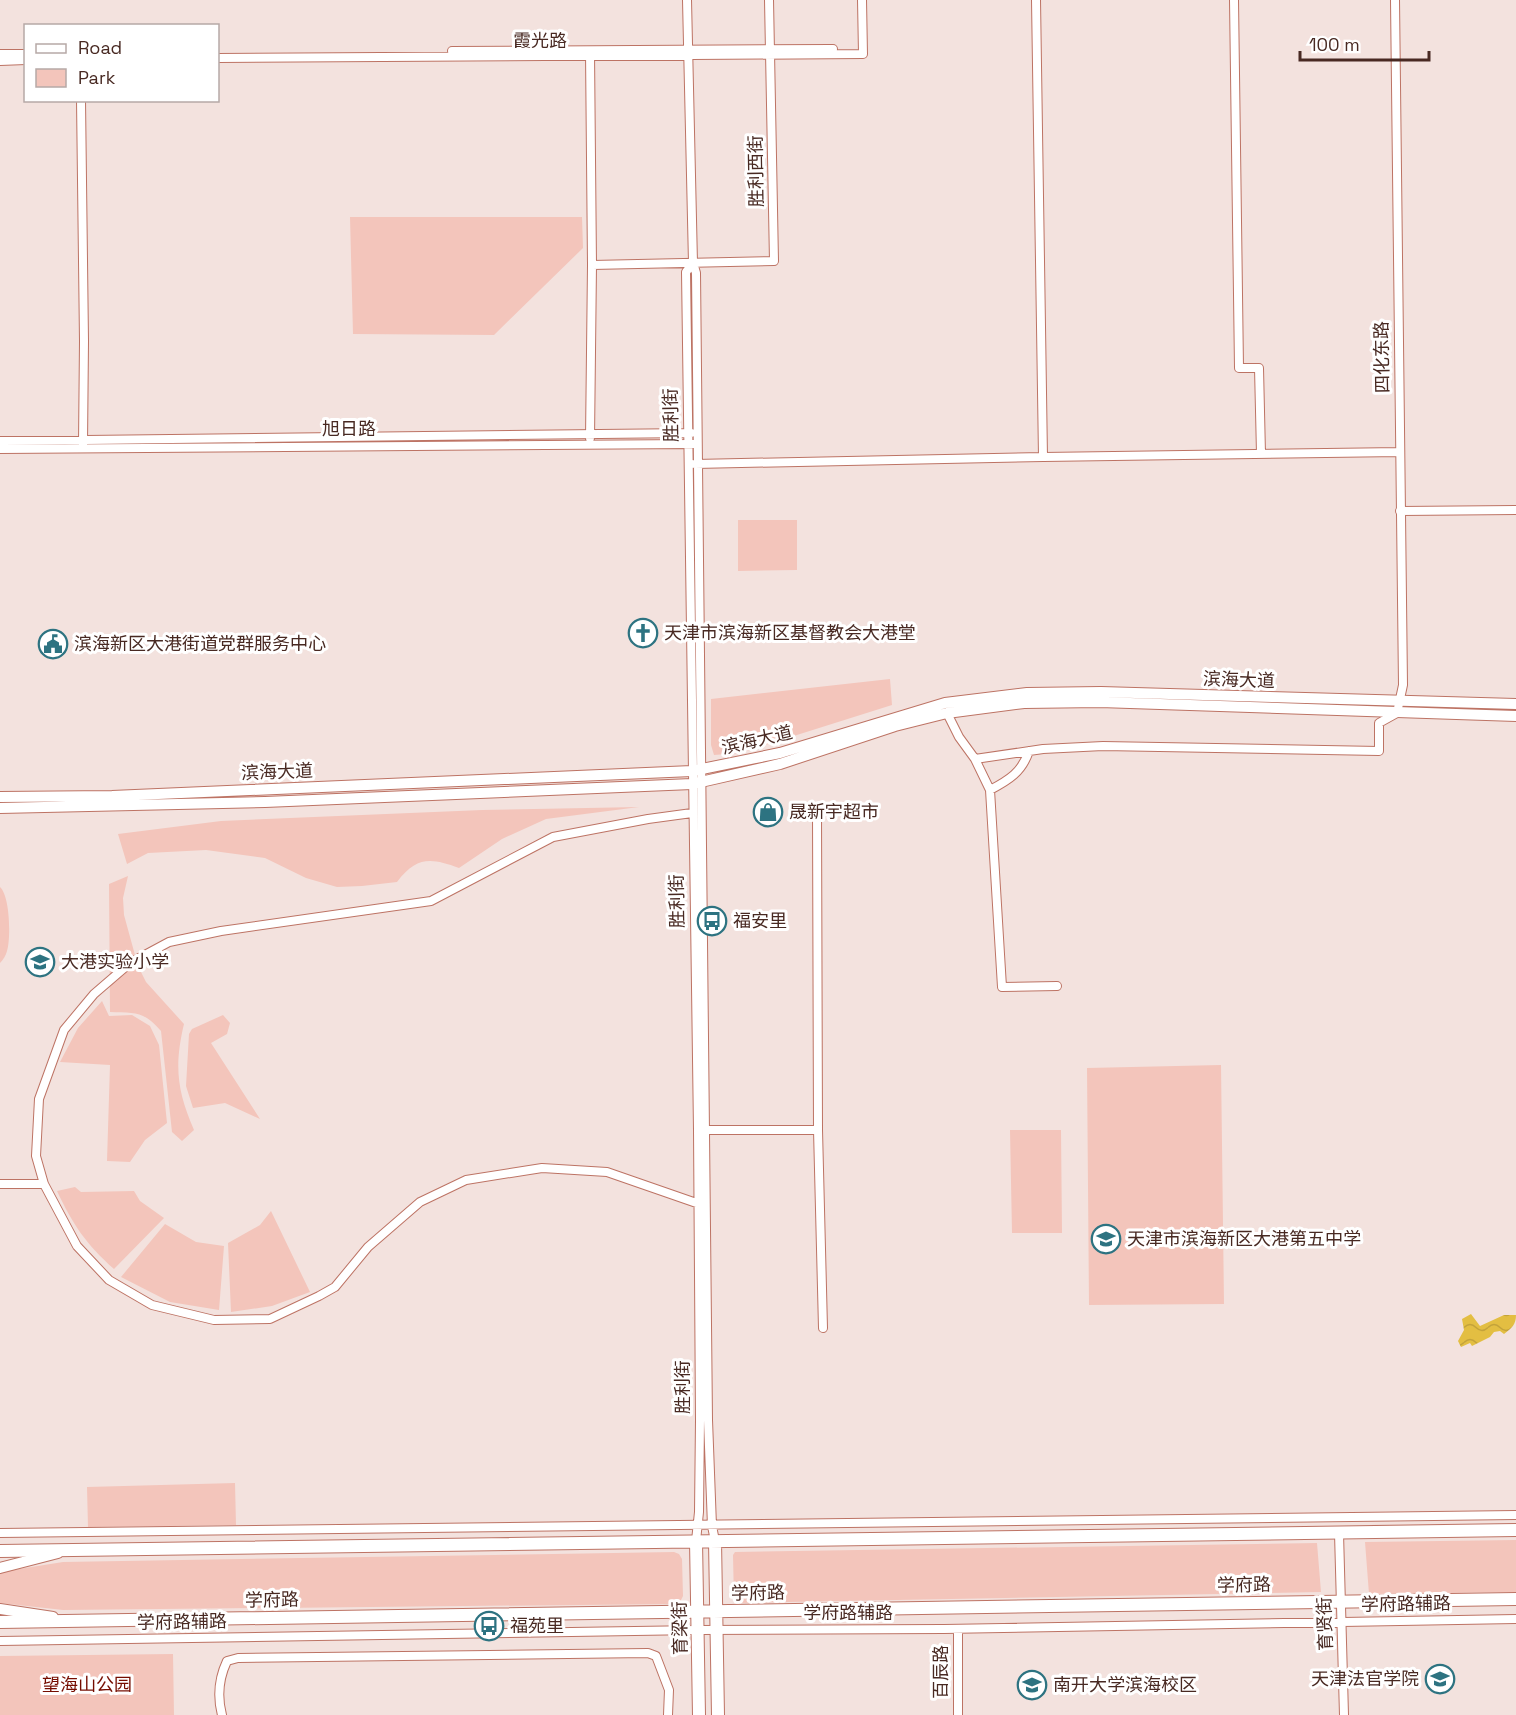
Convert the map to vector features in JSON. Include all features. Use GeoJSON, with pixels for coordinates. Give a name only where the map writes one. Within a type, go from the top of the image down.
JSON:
{"type":"FeatureCollection","features":[{"type":"Feature","properties":{"kind":"highway"},"geometry":{"type":"LineString","coordinates":[[0,1551],[1516,1530]]}},
{"type":"Feature","properties":{"kind":"highway","name":"育梁街"},"geometry":{"type":"LineString","coordinates":[[696,1541],[699,1715]]}},
{"type":"Feature","properties":{"kind":"highway","name":"育梁街"},"geometry":{"type":"LineString","coordinates":[[715,1541],[718,1715]]}},
{"type":"Feature","properties":{"kind":"highway","name":"学府路"},"geometry":{"type":"LineString","coordinates":[[0,1622],[1516,1599]]}},
{"type":"Feature","properties":{"kind":"main road","name":"滨海大道"},"geometry":{"type":"LineString","coordinates":[[0,797],[112,796],[696,770],[780,753],[945,703],[1065,691],[1399,707],[1516,716]]}},
{"type":"Feature","properties":{"kind":"main road","name":"滨海大道"},"geometry":{"type":"LineString","coordinates":[[0,808],[266,802],[696,783],[780,764],[895,726],[947,713],[994,706],[1063,701],[1399,707],[1516,704]]}},
{"type":"Feature","properties":{"kind":"main road"},"geometry":{"type":"LineString","coordinates":[[0,1568],[67,1550]]}},
{"type":"Feature","properties":{"kind":"main road"},"geometry":{"type":"LineString","coordinates":[[0,1609],[74,1621]]}},
{"type":"Feature","properties":{"kind":"street","name":"胜利街"},"geometry":{"type":"LineString","coordinates":[[687,0],[693,263],[696,273],[698,463],[695,634],[702,1205],[712,1526],[715,1541]]}},
{"type":"Feature","properties":{"kind":"street","name":"胜利西街"},"geometry":{"type":"LineString","coordinates":[[693,263],[774,261],[769,0]]}},
{"type":"Feature","properties":{"kind":"street","name":"霞光路"},"geometry":{"type":"LineString","coordinates":[[219,58],[863,52],[862,0]]}},
{"type":"Feature","properties":{"kind":"street"},"geometry":{"type":"LineString","coordinates":[[1036,0],[1043,457]]}},
{"type":"Feature","properties":{"kind":"street"},"geometry":{"type":"LineString","coordinates":[[1234,0],[1239,368],[1259,368],[1261,454]]}},
{"type":"Feature","properties":{"kind":"street","name":"四化东路"},"geometry":{"type":"LineString","coordinates":[[1395,0],[1402,674],[1399,707]]}},
{"type":"Feature","properties":{"kind":"street","name":"霞光路"},"geometry":{"type":"LineString","coordinates":[[219,53],[590,54]]}},
{"type":"Feature","properties":{"kind":"street"},"geometry":{"type":"LineString","coordinates":[[0,54],[24,54]]}},
{"type":"Feature","properties":{"kind":"street"},"geometry":{"type":"LineString","coordinates":[[590,54],[592,265],[590,445]]}},
{"type":"Feature","properties":{"kind":"street"},"geometry":{"type":"LineString","coordinates":[[0,61],[24,60]]}},
{"type":"Feature","properties":{"kind":"street"},"geometry":{"type":"LineString","coordinates":[[81,102],[83,444]]}},
{"type":"Feature","properties":{"kind":"street","name":"胜利街"},"geometry":{"type":"LineString","coordinates":[[693,263],[686,272],[687,433],[695,634]]}},
{"type":"Feature","properties":{"kind":"street"},"geometry":{"type":"LineString","coordinates":[[592,265],[693,263]]}},
{"type":"Feature","properties":{"kind":"street","name":"旭日路"},"geometry":{"type":"LineString","coordinates":[[0,449],[83,444],[697,433]]}},
{"type":"Feature","properties":{"kind":"street","name":"旭日路"},"geometry":{"type":"LineString","coordinates":[[0,441],[83,444],[698,444]]}},
{"type":"Feature","properties":{"kind":"street"},"geometry":{"type":"LineString","coordinates":[[688,464],[1400,452]]}},
{"type":"Feature","properties":{"kind":"street"},"geometry":{"type":"LineString","coordinates":[[1400,511],[1516,510]]}},
{"type":"Feature","properties":{"kind":"street"},"geometry":{"type":"LineString","coordinates":[[975,759],[1029,751],[1103,746],[1379,751],[1379,723],[1399,707]]}},
{"type":"Feature","properties":{"kind":"street"},"geometry":{"type":"LineString","coordinates":[[947,713],[975,759],[990,790],[1002,987],[1058,986]]}},
{"type":"Feature","properties":{"kind":"street"},"geometry":{"type":"LineString","coordinates":[[990,790],[1014,776],[1024,764],[1029,751]]}},
{"type":"Feature","properties":{"kind":"street","name":"胜利街"},"geometry":{"type":"LineString","coordinates":[[696,783],[693,813],[701,1130]]}},
{"type":"Feature","properties":{"kind":"street"},"geometry":{"type":"LineString","coordinates":[[693,813],[553,837],[431,901],[221,931],[169,942],[130,963],[94,994],[64,1030],[39,1099],[36,1156],[44,1184],[77,1246],[109,1280],[152,1305],[214,1320],[270,1319],[335,1287],[368,1248],[420,1202],[466,1180],[542,1168],[607,1172],[702,1205]]}},
{"type":"Feature","properties":{"kind":"street"},"geometry":{"type":"LineString","coordinates":[[817,813],[818,1130],[823,1328]]}},
{"type":"Feature","properties":{"kind":"street"},"geometry":{"type":"LineString","coordinates":[[701,1130],[818,1130]]}},
{"type":"Feature","properties":{"kind":"street"},"geometry":{"type":"LineString","coordinates":[[0,1184],[44,1184]]}},
{"type":"Feature","properties":{"kind":"street","name":"胜利街"},"geometry":{"type":"LineString","coordinates":[[696,1541],[700,1420],[702,1205]]}},
{"type":"Feature","properties":{"kind":"street"},"geometry":{"type":"LineString","coordinates":[[0,1533],[1516,1515]]}},
{"type":"Feature","properties":{"kind":"street","name":"育贤街"},"geometry":{"type":"LineString","coordinates":[[1339,1533],[1344,1715]]}},
{"type":"Feature","properties":{"kind":"street","name":"学府路辅路"},"geometry":{"type":"LineString","coordinates":[[0,1641],[698,1630],[958,1629],[1516,1619]]}},
{"type":"Feature","properties":{"kind":"street","name":"百辰路"},"geometry":{"type":"LineString","coordinates":[[958,1629],[958,1715]]}},
{"type":"Feature","properties":{"kind":"street"},"geometry":{"type":"LineString","coordinates":[[222,1715],[219,1704],[220,1676],[227,1661],[238,1658],[648,1653],[656,1656],[669,1690],[668,1715]]}},
{"type":"Feature","properties":{"kind":"green space"},"geometry":{"type":"Polygon","coordinates":[[[350,217],[582,217],[583,248],[494,335],[353,334],[350,217]]]}},
{"type":"Feature","properties":{"kind":"green space"},"geometry":{"type":"Polygon","coordinates":[[[738,520],[797,520],[797,570],[738,571],[738,520]]]}},
{"type":"Feature","properties":{"kind":"green space"},"geometry":{"type":"Polygon","coordinates":[[[890,679],[892,705],[740,753],[714,755],[711,745],[711,699],[890,679]]]}},
{"type":"Feature","properties":{"kind":"green space"},"geometry":{"type":"Polygon","coordinates":[[[639,807],[546,819],[502,839],[459,868],[440,862],[425,861],[411,867],[397,882],[362,886],[337,887],[306,878],[265,858],[206,850],[148,853],[127,864],[118,834],[221,821],[482,810],[639,807]]]}},
{"type":"Feature","properties":{"kind":"green space"},"geometry":{"type":"Polygon","coordinates":[[[128,876],[123,898],[124,915],[138,966],[146,982],[184,1024],[179,1053],[179,1078],[184,1103],[194,1130],[182,1141],[172,1132],[161,1031],[144,1016],[110,1012],[109,884],[128,876]]]}},
{"type":"Feature","properties":{"kind":"green space"},"geometry":{"type":"Polygon","coordinates":[[[0,887],[6,899],[9,927],[7,951],[0,963],[0,887]]]}},
{"type":"Feature","properties":{"kind":"green space"},"geometry":{"type":"Polygon","coordinates":[[[102,1001],[109,1016],[132,1015],[150,1026],[159,1045],[167,1123],[145,1140],[130,1162],[107,1161],[110,1065],[60,1062],[78,1028],[102,1001]]]}},
{"type":"Feature","properties":{"kind":"green space"},"geometry":{"type":"Polygon","coordinates":[[[223,1015],[230,1023],[227,1034],[211,1043],[260,1119],[225,1103],[193,1108],[186,1086],[189,1034],[192,1029],[223,1015]]]}},
{"type":"Feature","properties":{"kind":"green space"},"geometry":{"type":"Polygon","coordinates":[[[1221,1065],[1224,1304],[1089,1305],[1087,1068],[1221,1065]]]}},
{"type":"Feature","properties":{"kind":"green space"},"geometry":{"type":"Polygon","coordinates":[[[1010,1130],[1061,1130],[1062,1233],[1012,1233],[1010,1130]]]}},
{"type":"Feature","properties":{"kind":"green space"},"geometry":{"type":"Polygon","coordinates":[[[75,1187],[81,1192],[134,1191],[140,1201],[164,1218],[114,1269],[81,1233],[57,1191],[75,1187]]]}},
{"type":"Feature","properties":{"kind":"green space"},"geometry":{"type":"Polygon","coordinates":[[[271,1211],[310,1292],[272,1306],[231,1312],[228,1243],[260,1225],[271,1211]]]}},
{"type":"Feature","properties":{"kind":"green space"},"geometry":{"type":"Polygon","coordinates":[[[165,1224],[196,1242],[224,1246],[219,1310],[170,1302],[121,1277],[165,1224]]]}},
{"type":"Feature","properties":{"kind":"green space"},"geometry":{"type":"Polygon","coordinates":[[[235,1483],[236,1525],[88,1527],[87,1487],[235,1483]]]}},
{"type":"Feature","properties":{"kind":"green space"},"geometry":{"type":"Polygon","coordinates":[[[1516,1540],[1516,1592],[1369,1594],[1365,1542],[1516,1540]]]}},
{"type":"Feature","properties":{"kind":"green space"},"geometry":{"type":"Polygon","coordinates":[[[1317,1543],[1321,1592],[738,1603],[734,1601],[733,1555],[735,1552],[1317,1543]]]}},
{"type":"Feature","properties":{"kind":"green space"},"geometry":{"type":"Polygon","coordinates":[[[674,1552],[682,1559],[683,1596],[675,1604],[63,1610],[0,1603],[0,1572],[63,1562],[674,1552]]]}},
{"type":"Feature","properties":{"kind":"green space","name":"望海山公园"},"geometry":{"type":"Polygon","coordinates":[[[173,1654],[174,1715],[0,1715],[0,1656],[173,1654]]]}},
{"type":"Feature","properties":{"kind":"water"},"geometry":{"type":"Polygon","coordinates":[[[1471,1314],[1480,1326],[1504,1315],[1516,1315],[1513,1326],[1504,1334],[1500,1331],[1494,1332],[1490,1337],[1472,1346],[1470,1343],[1461,1347],[1458,1341],[1464,1330],[1462,1319],[1471,1314]]]}},
{"type":"Feature","properties":{"kind":"place","name":"天津市滨海新区基督教会大港堂"},"geometry":{"type":"Point","coordinates":[643,633]}},
{"type":"Feature","properties":{"kind":"place","name":"滨海新区大港街道党群服务中心"},"geometry":{"type":"Point","coordinates":[53,644]}},
{"type":"Feature","properties":{"kind":"place","name":"晟新宇超市"},"geometry":{"type":"Point","coordinates":[768,812]}},
{"type":"Feature","properties":{"kind":"place","name":"福安里"},"geometry":{"type":"Point","coordinates":[712,921]}},
{"type":"Feature","properties":{"kind":"place","name":"大港实验小学"},"geometry":{"type":"Point","coordinates":[40,962]}},
{"type":"Feature","properties":{"kind":"place","name":"天津市滨海新区大港第五中学"},"geometry":{"type":"Point","coordinates":[1106,1239]}},
{"type":"Feature","properties":{"kind":"place","name":"福苑里"},"geometry":{"type":"Point","coordinates":[489,1626]}},
{"type":"Feature","properties":{"kind":"place","name":"天津法官学院"},"geometry":{"type":"Point","coordinates":[1440,1679]}},
{"type":"Feature","properties":{"kind":"place","name":"南开大学滨海校区"},"geometry":{"type":"Point","coordinates":[1032,1685]}}]}
